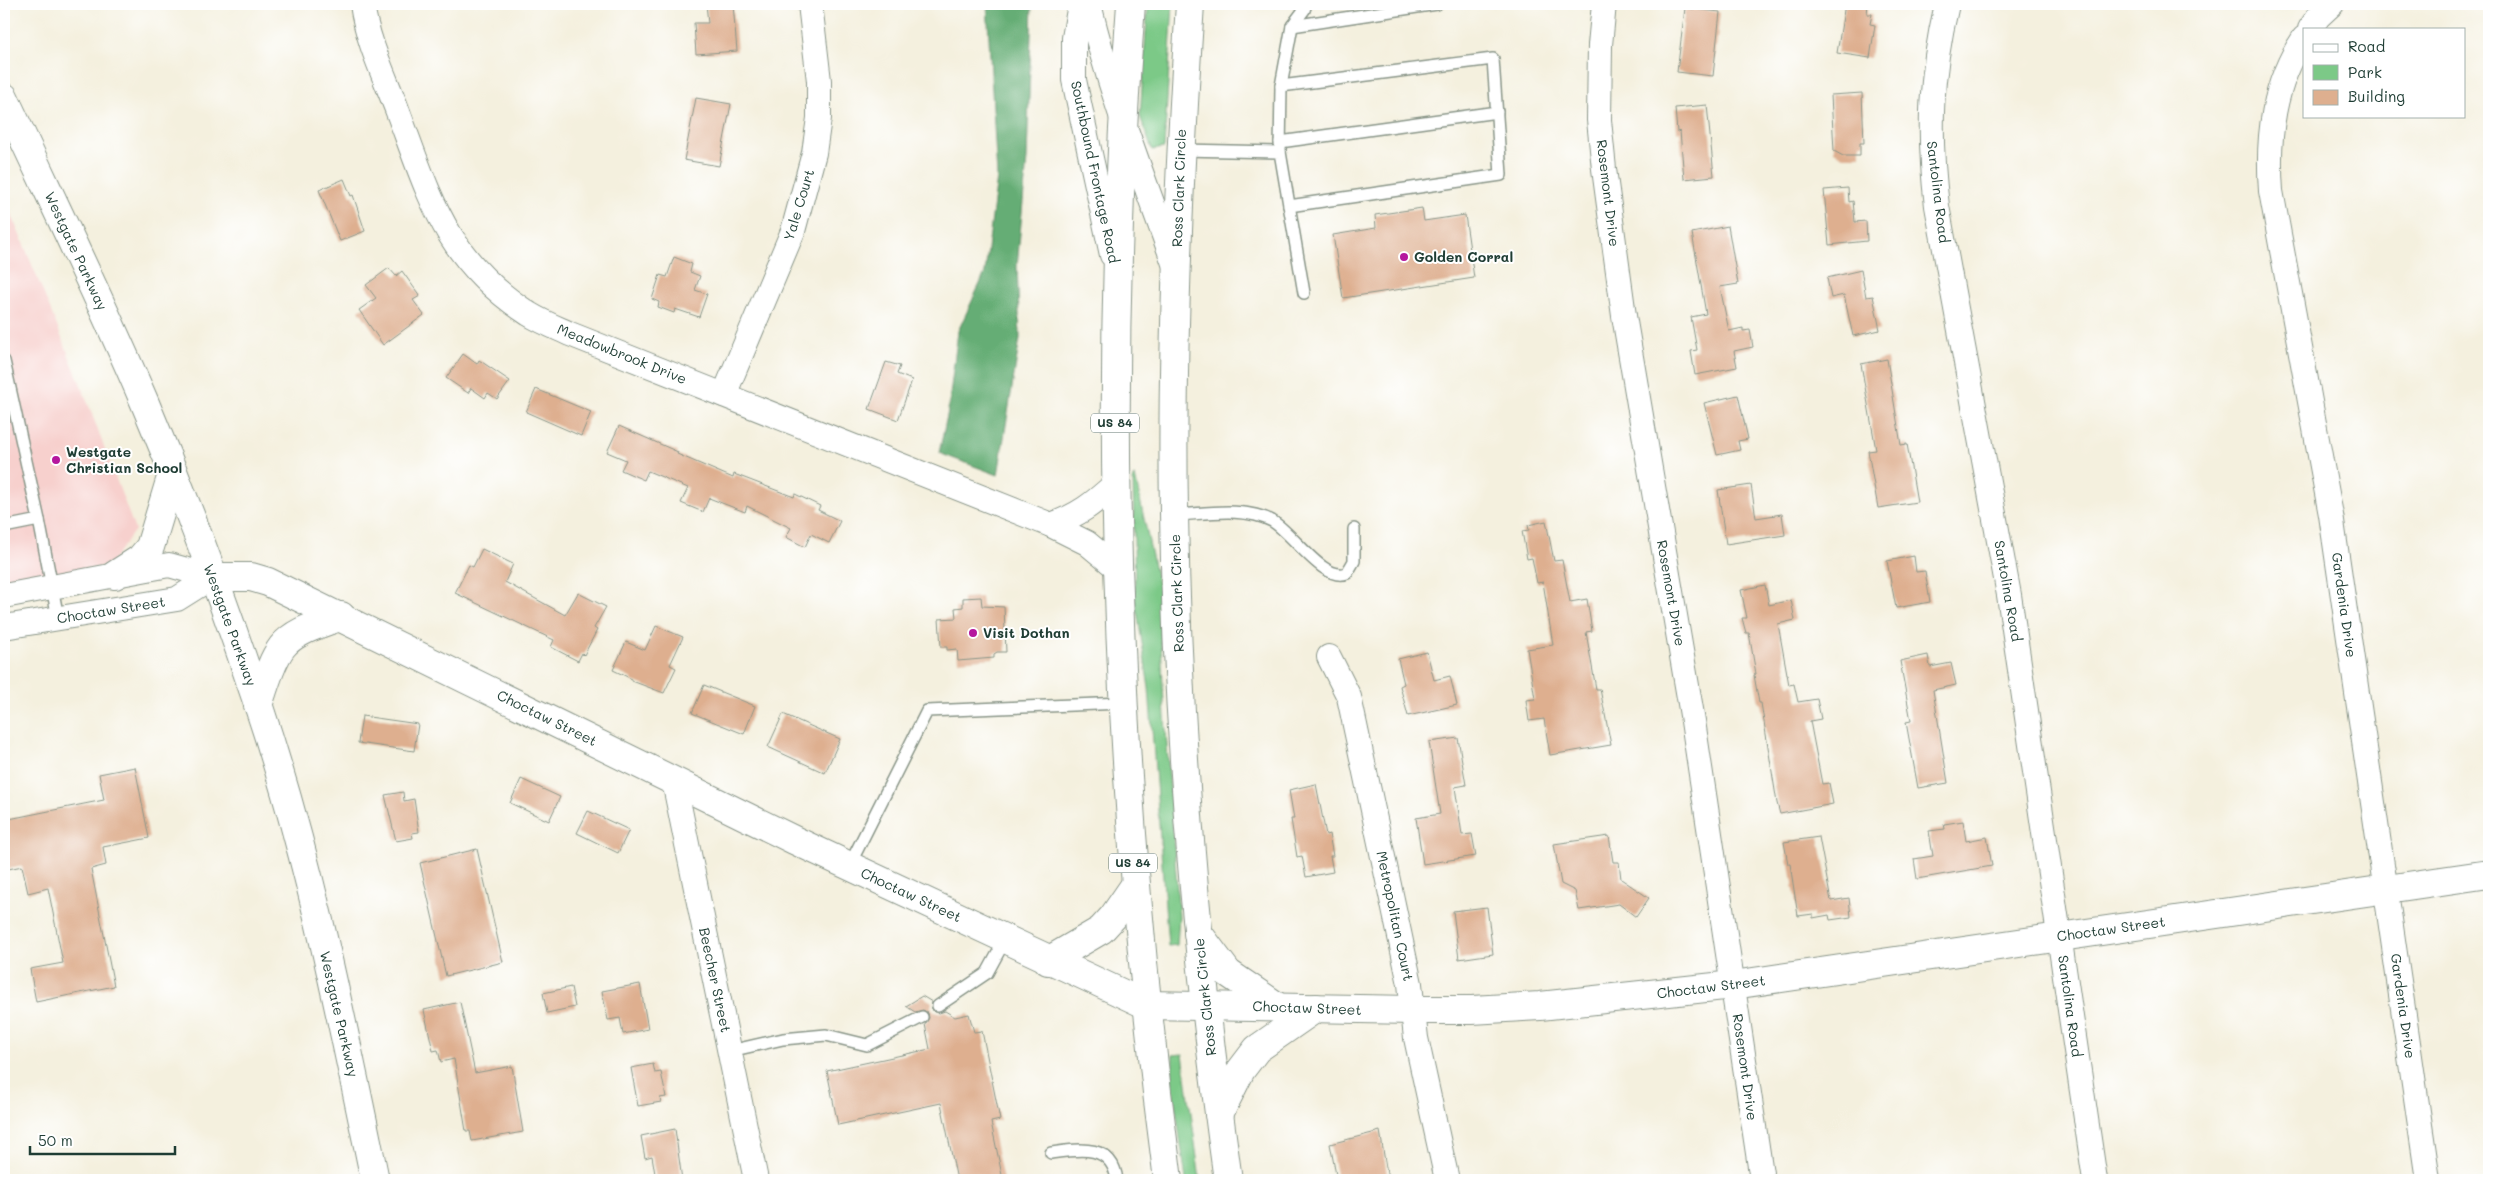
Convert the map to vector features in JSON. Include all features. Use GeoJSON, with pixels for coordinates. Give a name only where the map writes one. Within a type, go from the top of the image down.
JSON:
{"type":"FeatureCollection","features":[{"type":"Feature","properties":{"kind":"main road","name":"US 84"},"geometry":{"type":"LineString","coordinates":[[1132,4],[1117,280],[1115,484],[1117,568],[1123,703],[1135,885],[1146,1005],[1168,1180]]}},
{"type":"Feature","properties":{"kind":"main road","name":"Ross Clark Circle"},"geometry":{"type":"LineString","coordinates":[[1190,4],[1180,150],[1176,270],[1174,515],[1184,734],[1198,932],[1228,1180]]}},
{"type":"Feature","properties":{"kind":"main road","name":"Westgate Parkway"},"geometry":{"type":"LineString","coordinates":[[4,97],[110,325],[173,472],[258,704],[286,798],[323,940],[375,1180]]}},
{"type":"Feature","properties":{"kind":"main road"},"geometry":{"type":"LineString","coordinates":[[115,576],[140,559],[150,547],[173,472]]}},
{"type":"Feature","properties":{"kind":"main road","name":"Choctaw Street"},"geometry":{"type":"LineString","coordinates":[[212,577],[251,577],[268,582],[341,616],[849,866],[1146,1005],[1413,1010],[1472,1010],[1540,1006],[1733,985],[2489,874]]}},
{"type":"Feature","properties":{"kind":"main road"},"geometry":{"type":"LineString","coordinates":[[258,704],[274,661],[283,645],[297,634],[341,616]]}},
{"type":"Feature","properties":{"kind":"main road"},"geometry":{"type":"LineString","coordinates":[[1048,960],[1101,930],[1113,917],[1135,885]]}},
{"type":"Feature","properties":{"kind":"main road"},"geometry":{"type":"LineString","coordinates":[[1198,932],[1228,973],[1278,1007]]}},
{"type":"Feature","properties":{"kind":"main road"},"geometry":{"type":"LineString","coordinates":[[1219,1114],[1241,1070],[1257,1049],[1316,1008]]}},
{"type":"Feature","properties":{"kind":"street","name":"Meadowbrook Drive"},"geometry":{"type":"LineString","coordinates":[[362,4],[369,36],[439,219],[466,260],[484,280],[531,315],[570,334],[1051,525],[1087,543],[1117,568]]}},
{"type":"Feature","properties":{"kind":"street","name":"Yale Court"},"geometry":{"type":"LineString","coordinates":[[724,395],[793,230],[814,153],[818,118],[819,81],[810,4]]}},
{"type":"Feature","properties":{"kind":"street","name":"Southbound Frontage Road"},"geometry":{"type":"LineString","coordinates":[[1080,4],[1074,38],[1074,80],[1117,280]]}},
{"type":"Feature","properties":{"kind":"street"},"geometry":{"type":"LineString","coordinates":[[1089,4],[1101,55],[1124,127],[1176,270]]}},
{"type":"Feature","properties":{"kind":"street","name":"Rosemont Drive"},"geometry":{"type":"LineString","coordinates":[[1604,4],[1600,45],[1599,120],[1604,169],[1624,316],[1693,721],[1762,1180]]}},
{"type":"Feature","properties":{"kind":"street","name":"Santolina Road"},"geometry":{"type":"LineString","coordinates":[[1946,4],[1934,69],[1930,117],[1931,158],[1937,206],[2009,595],[2094,1180]]}},
{"type":"Feature","properties":{"kind":"street"},"geometry":{"type":"LineString","coordinates":[[2311,28],[2318,17],[2332,4]]}},
{"type":"Feature","properties":{"kind":"street","name":"Gardenia Drive"},"geometry":{"type":"LineString","coordinates":[[2303,39],[2296,49],[2280,89],[2271,122],[2268,159],[2271,191],[2331,515],[2428,1180]]}},
{"type":"Feature","properties":{"kind":"street"},"geometry":{"type":"LineString","coordinates":[[1051,525],[1075,516],[1093,504],[1115,484]]}},
{"type":"Feature","properties":{"kind":"street","name":"Choctaw Street"},"geometry":{"type":"LineString","coordinates":[[4,596],[169,565],[212,577]]}},
{"type":"Feature","properties":{"kind":"street","name":"Choctaw Street"},"geometry":{"type":"LineString","coordinates":[[4,627],[177,599],[212,577]]}},
{"type":"Feature","properties":{"kind":"street","name":"Metropolitan Court"},"geometry":{"type":"LineString","coordinates":[[1329,657],[1348,697],[1410,984],[1416,1038],[1446,1180]]}},
{"type":"Feature","properties":{"kind":"street","name":"Beecher Street"},"geometry":{"type":"LineString","coordinates":[[674,781],[756,1180]]}},
{"type":"Feature","properties":{"kind":"lane"},"geometry":{"type":"LineString","coordinates":[[1304,294],[1280,147],[1281,86],[1292,26],[1304,10],[1306,4]]}},
{"type":"Feature","properties":{"kind":"lane"},"geometry":{"type":"LineString","coordinates":[[1292,26],[1437,4]]}},
{"type":"Feature","properties":{"kind":"lane"},"geometry":{"type":"LineString","coordinates":[[1281,86],[1493,59],[1497,112],[1501,175],[1289,206]]}},
{"type":"Feature","properties":{"kind":"lane"},"geometry":{"type":"LineString","coordinates":[[1180,150],[1280,147],[1497,112]]}},
{"type":"Feature","properties":{"kind":"lane"},"geometry":{"type":"LineString","coordinates":[[4,361],[39,520],[58,618]]}},
{"type":"Feature","properties":{"kind":"lane"},"geometry":{"type":"LineString","coordinates":[[1174,515],[1235,513],[1264,518],[1293,538],[1327,572],[1335,575],[1347,573],[1353,565],[1354,530]]}},
{"type":"Feature","properties":{"kind":"lane"},"geometry":{"type":"LineString","coordinates":[[4,527],[39,520]]}},
{"type":"Feature","properties":{"kind":"lane"},"geometry":{"type":"LineString","coordinates":[[849,866],[927,711],[1123,703]]}},
{"type":"Feature","properties":{"kind":"lane"},"geometry":{"type":"LineString","coordinates":[[938,1006],[987,973],[1005,940]]}},
{"type":"Feature","properties":{"kind":"lane"},"geometry":{"type":"LineString","coordinates":[[730,1050],[783,1039],[826,1035],[867,1045],[922,1017]]}},
{"type":"Feature","properties":{"kind":"lane"},"geometry":{"type":"LineString","coordinates":[[1051,1152],[1083,1148],[1103,1154],[1116,1171],[1117,1180]]}},
{"type":"Feature","properties":{"kind":"shaded area","name":"Westgate Christian School"},"geometry":{"type":"Polygon","coordinates":[[[4,196],[83,390],[135,530],[109,565],[4,587],[4,196]]]}},
{"type":"Feature","properties":{"kind":"green space"},"geometry":{"type":"Polygon","coordinates":[[[987,4],[1032,4],[1027,159],[1017,266],[1020,338],[998,475],[939,453],[948,411],[958,331],[985,273],[997,177],[987,4]]]}},
{"type":"Feature","properties":{"kind":"green space"},"geometry":{"type":"Polygon","coordinates":[[[1148,4],[1173,4],[1164,148],[1152,150],[1140,116],[1148,4]]]}},
{"type":"Feature","properties":{"kind":"green space"},"geometry":{"type":"Polygon","coordinates":[[[1135,476],[1159,589],[1163,688],[1179,917],[1177,945],[1168,946],[1149,688],[1135,598],[1133,477],[1135,476]]]}},
{"type":"Feature","properties":{"kind":"green space"},"geometry":{"type":"Polygon","coordinates":[[[1183,1054],[1200,1180],[1186,1180],[1172,1082],[1173,1055],[1183,1054]]]}},
{"type":"Feature","properties":{"kind":"building"},"geometry":{"type":"Polygon","coordinates":[[[706,4],[733,4],[737,51],[696,54],[694,23],[708,23],[706,4]]]}},
{"type":"Feature","properties":{"kind":"building"},"geometry":{"type":"Polygon","coordinates":[[[1845,4],[1868,4],[1867,14],[1872,14],[1870,24],[1875,25],[1870,58],[1837,53],[1845,4]]]}},
{"type":"Feature","properties":{"kind":"building"},"geometry":{"type":"Polygon","coordinates":[[[1685,8],[1720,12],[1713,76],[1677,72],[1685,8]]]}},
{"type":"Feature","properties":{"kind":"building"},"geometry":{"type":"Polygon","coordinates":[[[1862,93],[1864,143],[1860,143],[1860,156],[1843,156],[1834,151],[1831,95],[1862,93]]]}},
{"type":"Feature","properties":{"kind":"building"},"geometry":{"type":"Polygon","coordinates":[[[696,98],[731,104],[719,166],[684,160],[696,98]]]}},
{"type":"Feature","properties":{"kind":"building"},"geometry":{"type":"Polygon","coordinates":[[[1707,105],[1714,176],[1684,179],[1680,131],[1677,132],[1675,108],[1707,105]]]}},
{"type":"Feature","properties":{"kind":"building"},"geometry":{"type":"Polygon","coordinates":[[[344,179],[351,196],[353,195],[365,231],[340,241],[319,190],[344,179]]]}},
{"type":"Feature","properties":{"kind":"building"},"geometry":{"type":"Polygon","coordinates":[[[1848,188],[1849,202],[1853,201],[1855,222],[1866,221],[1867,241],[1829,245],[1824,190],[1848,188]]]}},
{"type":"Feature","properties":{"kind":"building","name":"Golden Corral"},"geometry":{"type":"Polygon","coordinates":[[[1422,208],[1424,221],[1465,215],[1474,278],[1343,298],[1333,235],[1376,228],[1375,215],[1422,208]]]}},
{"type":"Feature","properties":{"kind":"building"},"geometry":{"type":"Polygon","coordinates":[[[1728,226],[1738,284],[1720,287],[1729,331],[1743,328],[1743,331],[1750,330],[1753,347],[1734,351],[1737,367],[1695,375],[1691,351],[1697,350],[1691,317],[1706,314],[1692,233],[1728,226]]]}},
{"type":"Feature","properties":{"kind":"building"},"geometry":{"type":"Polygon","coordinates":[[[674,257],[692,264],[690,272],[700,276],[695,290],[707,294],[699,317],[675,309],[674,313],[658,307],[659,302],[652,299],[660,275],[667,277],[674,257]]]}},
{"type":"Feature","properties":{"kind":"building"},"geometry":{"type":"Polygon","coordinates":[[[389,268],[396,276],[402,271],[420,296],[413,300],[424,315],[383,345],[359,310],[376,298],[366,285],[389,268]]]}},
{"type":"Feature","properties":{"kind":"building"},"geometry":{"type":"Polygon","coordinates":[[[1861,270],[1866,297],[1873,296],[1880,330],[1853,336],[1844,295],[1831,298],[1827,278],[1861,270]]]}},
{"type":"Feature","properties":{"kind":"building"},"geometry":{"type":"Polygon","coordinates":[[[463,354],[477,364],[479,360],[510,381],[497,399],[488,393],[485,398],[471,388],[468,393],[446,378],[463,354]]]}},
{"type":"Feature","properties":{"kind":"building"},"geometry":{"type":"Polygon","coordinates":[[[1887,359],[1901,445],[1907,444],[1917,502],[1878,508],[1868,451],[1876,450],[1861,364],[1887,359]]]}},
{"type":"Feature","properties":{"kind":"building"},"geometry":{"type":"Polygon","coordinates":[[[886,362],[900,366],[897,374],[912,380],[898,420],[869,409],[886,362]]]}},
{"type":"Feature","properties":{"kind":"building"},"geometry":{"type":"Polygon","coordinates":[[[536,389],[591,412],[581,436],[526,412],[536,389]]]}},
{"type":"Feature","properties":{"kind":"building"},"geometry":{"type":"Polygon","coordinates":[[[1738,395],[1748,439],[1738,441],[1740,450],[1717,455],[1704,403],[1738,395]]]}},
{"type":"Feature","properties":{"kind":"building"},"geometry":{"type":"Polygon","coordinates":[[[619,426],[733,478],[734,474],[794,497],[795,494],[820,506],[818,510],[840,521],[829,543],[811,534],[805,547],[786,537],[791,528],[747,506],[745,512],[709,498],[703,512],[681,503],[688,488],[648,471],[644,480],[621,470],[626,460],[607,452],[619,426]]]}},
{"type":"Feature","properties":{"kind":"building"},"geometry":{"type":"Polygon","coordinates":[[[1751,485],[1756,518],[1782,514],[1785,535],[1726,544],[1718,490],[1751,485]]]}},
{"type":"Feature","properties":{"kind":"building"},"geometry":{"type":"Polygon","coordinates":[[[1546,521],[1554,561],[1562,560],[1570,602],[1587,599],[1592,631],[1586,632],[1596,689],[1600,689],[1611,745],[1550,755],[1544,719],[1529,721],[1526,700],[1535,699],[1527,649],[1553,645],[1543,582],[1537,583],[1532,558],[1527,559],[1522,531],[1529,530],[1528,525],[1546,521]]]}},
{"type":"Feature","properties":{"kind":"building"},"geometry":{"type":"Polygon","coordinates":[[[482,549],[513,564],[505,582],[565,615],[578,593],[606,607],[594,628],[597,630],[584,655],[582,653],[578,661],[551,647],[554,640],[455,593],[469,565],[473,567],[482,549]]]}},
{"type":"Feature","properties":{"kind":"building"},"geometry":{"type":"Polygon","coordinates":[[[1914,556],[1916,572],[1925,571],[1930,602],[1896,608],[1887,561],[1914,556]]]}},
{"type":"Feature","properties":{"kind":"building"},"geometry":{"type":"Polygon","coordinates":[[[1765,585],[1769,605],[1791,600],[1795,620],[1778,624],[1789,685],[1794,684],[1798,702],[1817,699],[1821,719],[1810,721],[1822,784],[1829,783],[1833,804],[1780,814],[1761,703],[1759,703],[1754,675],[1756,674],[1749,633],[1746,633],[1742,618],[1747,618],[1741,590],[1765,585]]]}},
{"type":"Feature","properties":{"kind":"building","name":"Visit Dothan"},"geometry":{"type":"Polygon","coordinates":[[[981,597],[982,606],[1004,607],[1006,652],[997,652],[994,654],[994,658],[958,661],[957,649],[947,650],[947,647],[941,647],[939,619],[956,618],[955,608],[963,607],[963,598],[981,597]]]}},
{"type":"Feature","properties":{"kind":"building"},"geometry":{"type":"Polygon","coordinates":[[[656,626],[683,637],[670,665],[676,668],[664,693],[632,681],[632,679],[613,670],[626,642],[645,650],[656,626]]]}},
{"type":"Feature","properties":{"kind":"building"},"geometry":{"type":"Polygon","coordinates":[[[1427,652],[1434,680],[1450,676],[1457,705],[1408,716],[1400,686],[1404,684],[1398,659],[1427,652]]]}},
{"type":"Feature","properties":{"kind":"building"},"geometry":{"type":"Polygon","coordinates":[[[1928,655],[1930,667],[1951,663],[1956,685],[1933,690],[1948,783],[1918,788],[1906,722],[1911,721],[1900,661],[1928,655]]]}},
{"type":"Feature","properties":{"kind":"building"},"geometry":{"type":"Polygon","coordinates":[[[704,685],[755,706],[744,734],[692,713],[704,685]]]}},
{"type":"Feature","properties":{"kind":"building"},"geometry":{"type":"Polygon","coordinates":[[[783,714],[840,739],[825,773],[768,747],[783,714]]]}},
{"type":"Feature","properties":{"kind":"building"},"geometry":{"type":"Polygon","coordinates":[[[362,716],[418,724],[414,751],[358,743],[362,716]]]}},
{"type":"Feature","properties":{"kind":"building"},"geometry":{"type":"Polygon","coordinates":[[[1458,738],[1466,785],[1455,787],[1462,835],[1472,834],[1476,856],[1423,864],[1416,818],[1440,814],[1429,742],[1458,738]]]}},
{"type":"Feature","properties":{"kind":"building"},"geometry":{"type":"Polygon","coordinates":[[[135,767],[149,838],[103,847],[106,865],[91,869],[114,986],[36,1002],[30,969],[63,963],[48,888],[28,893],[22,866],[4,870],[4,820],[104,800],[99,774],[135,767]]]}},
{"type":"Feature","properties":{"kind":"building"},"geometry":{"type":"Polygon","coordinates":[[[521,779],[560,797],[549,821],[510,803],[521,779]]]}},
{"type":"Feature","properties":{"kind":"building"},"geometry":{"type":"Polygon","coordinates":[[[1316,784],[1326,835],[1329,834],[1333,856],[1330,856],[1333,872],[1306,877],[1302,856],[1297,857],[1291,819],[1294,819],[1289,790],[1316,784]]]}},
{"type":"Feature","properties":{"kind":"building"},"geometry":{"type":"Polygon","coordinates":[[[403,792],[404,801],[414,799],[419,832],[412,833],[413,838],[396,841],[385,795],[403,792]]]}},
{"type":"Feature","properties":{"kind":"building"},"geometry":{"type":"Polygon","coordinates":[[[588,811],[629,830],[618,853],[577,833],[588,811]]]}},
{"type":"Feature","properties":{"kind":"building"},"geometry":{"type":"Polygon","coordinates":[[[1963,821],[1966,841],[1987,837],[1992,866],[1917,879],[1914,859],[1933,856],[1929,831],[1945,829],[1944,824],[1963,821]]]}},
{"type":"Feature","properties":{"kind":"building"},"geometry":{"type":"Polygon","coordinates":[[[1609,836],[1613,862],[1619,862],[1621,879],[1649,898],[1636,917],[1619,904],[1579,910],[1575,891],[1561,884],[1554,844],[1609,836]]]}},
{"type":"Feature","properties":{"kind":"building"},"geometry":{"type":"Polygon","coordinates":[[[1819,837],[1831,901],[1849,898],[1851,917],[1830,920],[1829,915],[1813,918],[1813,914],[1798,916],[1790,864],[1788,864],[1784,842],[1819,837]]]}},
{"type":"Feature","properties":{"kind":"building"},"geometry":{"type":"Polygon","coordinates":[[[477,849],[503,962],[446,976],[420,863],[477,849]]]}},
{"type":"Feature","properties":{"kind":"building"},"geometry":{"type":"Polygon","coordinates":[[[1487,907],[1493,954],[1459,959],[1453,911],[1487,907]]]}},
{"type":"Feature","properties":{"kind":"building"},"geometry":{"type":"Polygon","coordinates":[[[640,984],[648,1029],[623,1034],[620,1018],[608,1020],[602,991],[640,984]]]}},
{"type":"Feature","properties":{"kind":"building"},"geometry":{"type":"Polygon","coordinates":[[[571,987],[575,1007],[547,1013],[543,993],[571,987]]]}},
{"type":"Feature","properties":{"kind":"building"},"geometry":{"type":"Polygon","coordinates":[[[922,996],[932,1002],[931,1007],[934,1012],[945,1011],[955,1017],[969,1014],[974,1032],[982,1031],[1000,1120],[991,1122],[1003,1180],[957,1180],[941,1103],[838,1125],[827,1071],[930,1049],[925,1024],[929,1018],[928,1013],[923,1010],[915,1012],[906,1006],[922,996]]]}},
{"type":"Feature","properties":{"kind":"building"},"geometry":{"type":"Polygon","coordinates":[[[460,1002],[475,1073],[512,1066],[523,1132],[472,1141],[470,1131],[466,1131],[454,1059],[441,1062],[438,1050],[433,1051],[424,1010],[460,1002]]]}},
{"type":"Feature","properties":{"kind":"building"},"geometry":{"type":"Polygon","coordinates":[[[653,1064],[655,1073],[661,1072],[666,1097],[660,1098],[661,1102],[638,1106],[631,1068],[653,1064]]]}},
{"type":"Feature","properties":{"kind":"building"},"geometry":{"type":"Polygon","coordinates":[[[675,1129],[682,1180],[656,1180],[652,1156],[645,1158],[641,1136],[675,1129]]]}},
{"type":"Feature","properties":{"kind":"building"},"geometry":{"type":"Polygon","coordinates":[[[1380,1131],[1388,1180],[1337,1180],[1330,1144],[1380,1131]]]}},
{"type":"Feature","properties":{"kind":"place","name":"Golden Corral"},"geometry":{"type":"Point","coordinates":[1404,257]}},
{"type":"Feature","properties":{"kind":"place","name":"Westgate Christian School"},"geometry":{"type":"Point","coordinates":[56,460]}},
{"type":"Feature","properties":{"kind":"place","name":"Visit Dothan"},"geometry":{"type":"Point","coordinates":[973,633]}}]}
